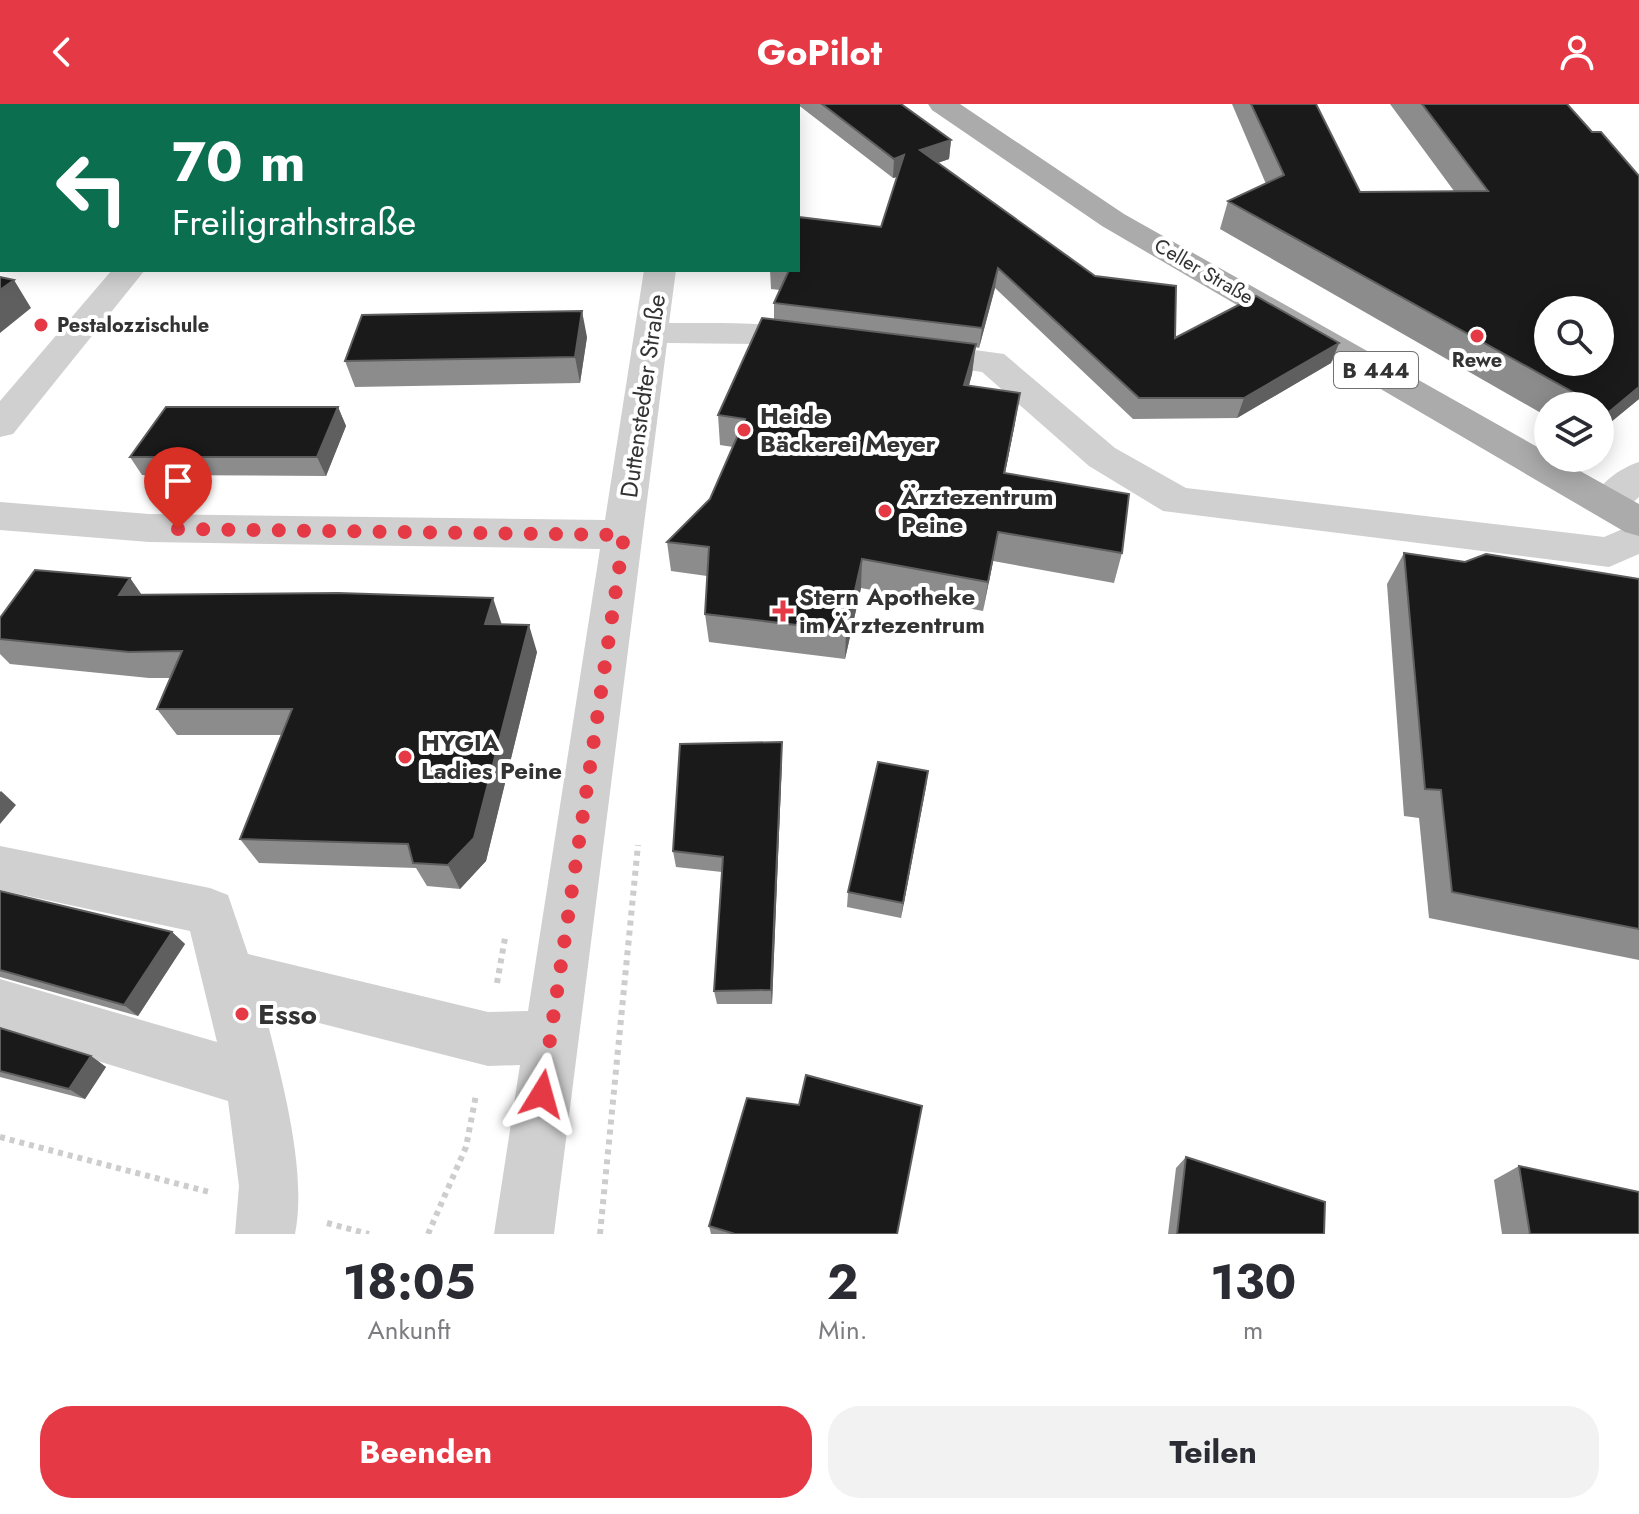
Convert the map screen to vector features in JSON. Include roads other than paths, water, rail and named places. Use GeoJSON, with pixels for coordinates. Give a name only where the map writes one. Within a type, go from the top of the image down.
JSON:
{"type":"FeatureCollection","features":[{"type":"Feature","properties":{"kind":"main road","name":"Celler Straße"},"geometry":{"type":"LineString","coordinates":[[942,104],[1113,220],[1624,513]]}},
{"type":"Feature","properties":{"kind":"street"},"geometry":{"type":"LineString","coordinates":[[0,425],[127,272]]}},
{"type":"Feature","properties":{"kind":"street","name":"Duttenstedter Straße"},"geometry":{"type":"LineString","coordinates":[[524,1234],[660,272]]}},
{"type":"Feature","properties":{"kind":"street"},"geometry":{"type":"LineString","coordinates":[[651,333],[756,334],[992,362],[1102,457],[1177,501],[1609,552],[1639,536]]}},
{"type":"Feature","properties":{"kind":"street"},"geometry":{"type":"LineString","coordinates":[[1624,513],[1639,475]]}},
{"type":"Feature","properties":{"kind":"street"},"geometry":{"type":"LineString","coordinates":[[0,516],[149,528],[624,535]]}},
{"type":"Feature","properties":{"kind":"street"},"geometry":{"type":"LineString","coordinates":[[0,868],[210,912],[229,975],[254,1081],[268,1221]]}},
{"type":"Feature","properties":{"kind":"street"},"geometry":{"type":"LineString","coordinates":[[229,975],[488,1039],[550,1037]]}},
{"type":"Feature","properties":{"kind":"street"},"geometry":{"type":"LineString","coordinates":[[0,1005],[254,1081]]}},
{"type":"Feature","properties":{"kind":"place","name":"Pestalozzischule"},"geometry":{"type":"Point","coordinates":[41,325]}},
{"type":"Feature","properties":{"kind":"place","name":"Rewe"},"geometry":{"type":"Point","coordinates":[1477,336]}},
{"type":"Feature","properties":{"kind":"place","name":"Heide Bäckerei Meyer"},"geometry":{"type":"Point","coordinates":[744,430]}},
{"type":"Feature","properties":{"kind":"place","name":"Ärztezentrum Peine"},"geometry":{"type":"Point","coordinates":[885,511]}},
{"type":"Feature","properties":{"kind":"place","name":"Stern Apotheke im Ärztezentrum"},"geometry":{"type":"Point","coordinates":[783,611]}},
{"type":"Feature","properties":{"kind":"place","name":"HYGIA Ladies Peine"},"geometry":{"type":"Point","coordinates":[405,757]}},
{"type":"Feature","properties":{"kind":"place","name":"Esso"},"geometry":{"type":"Point","coordinates":[242,1014]}}]}
